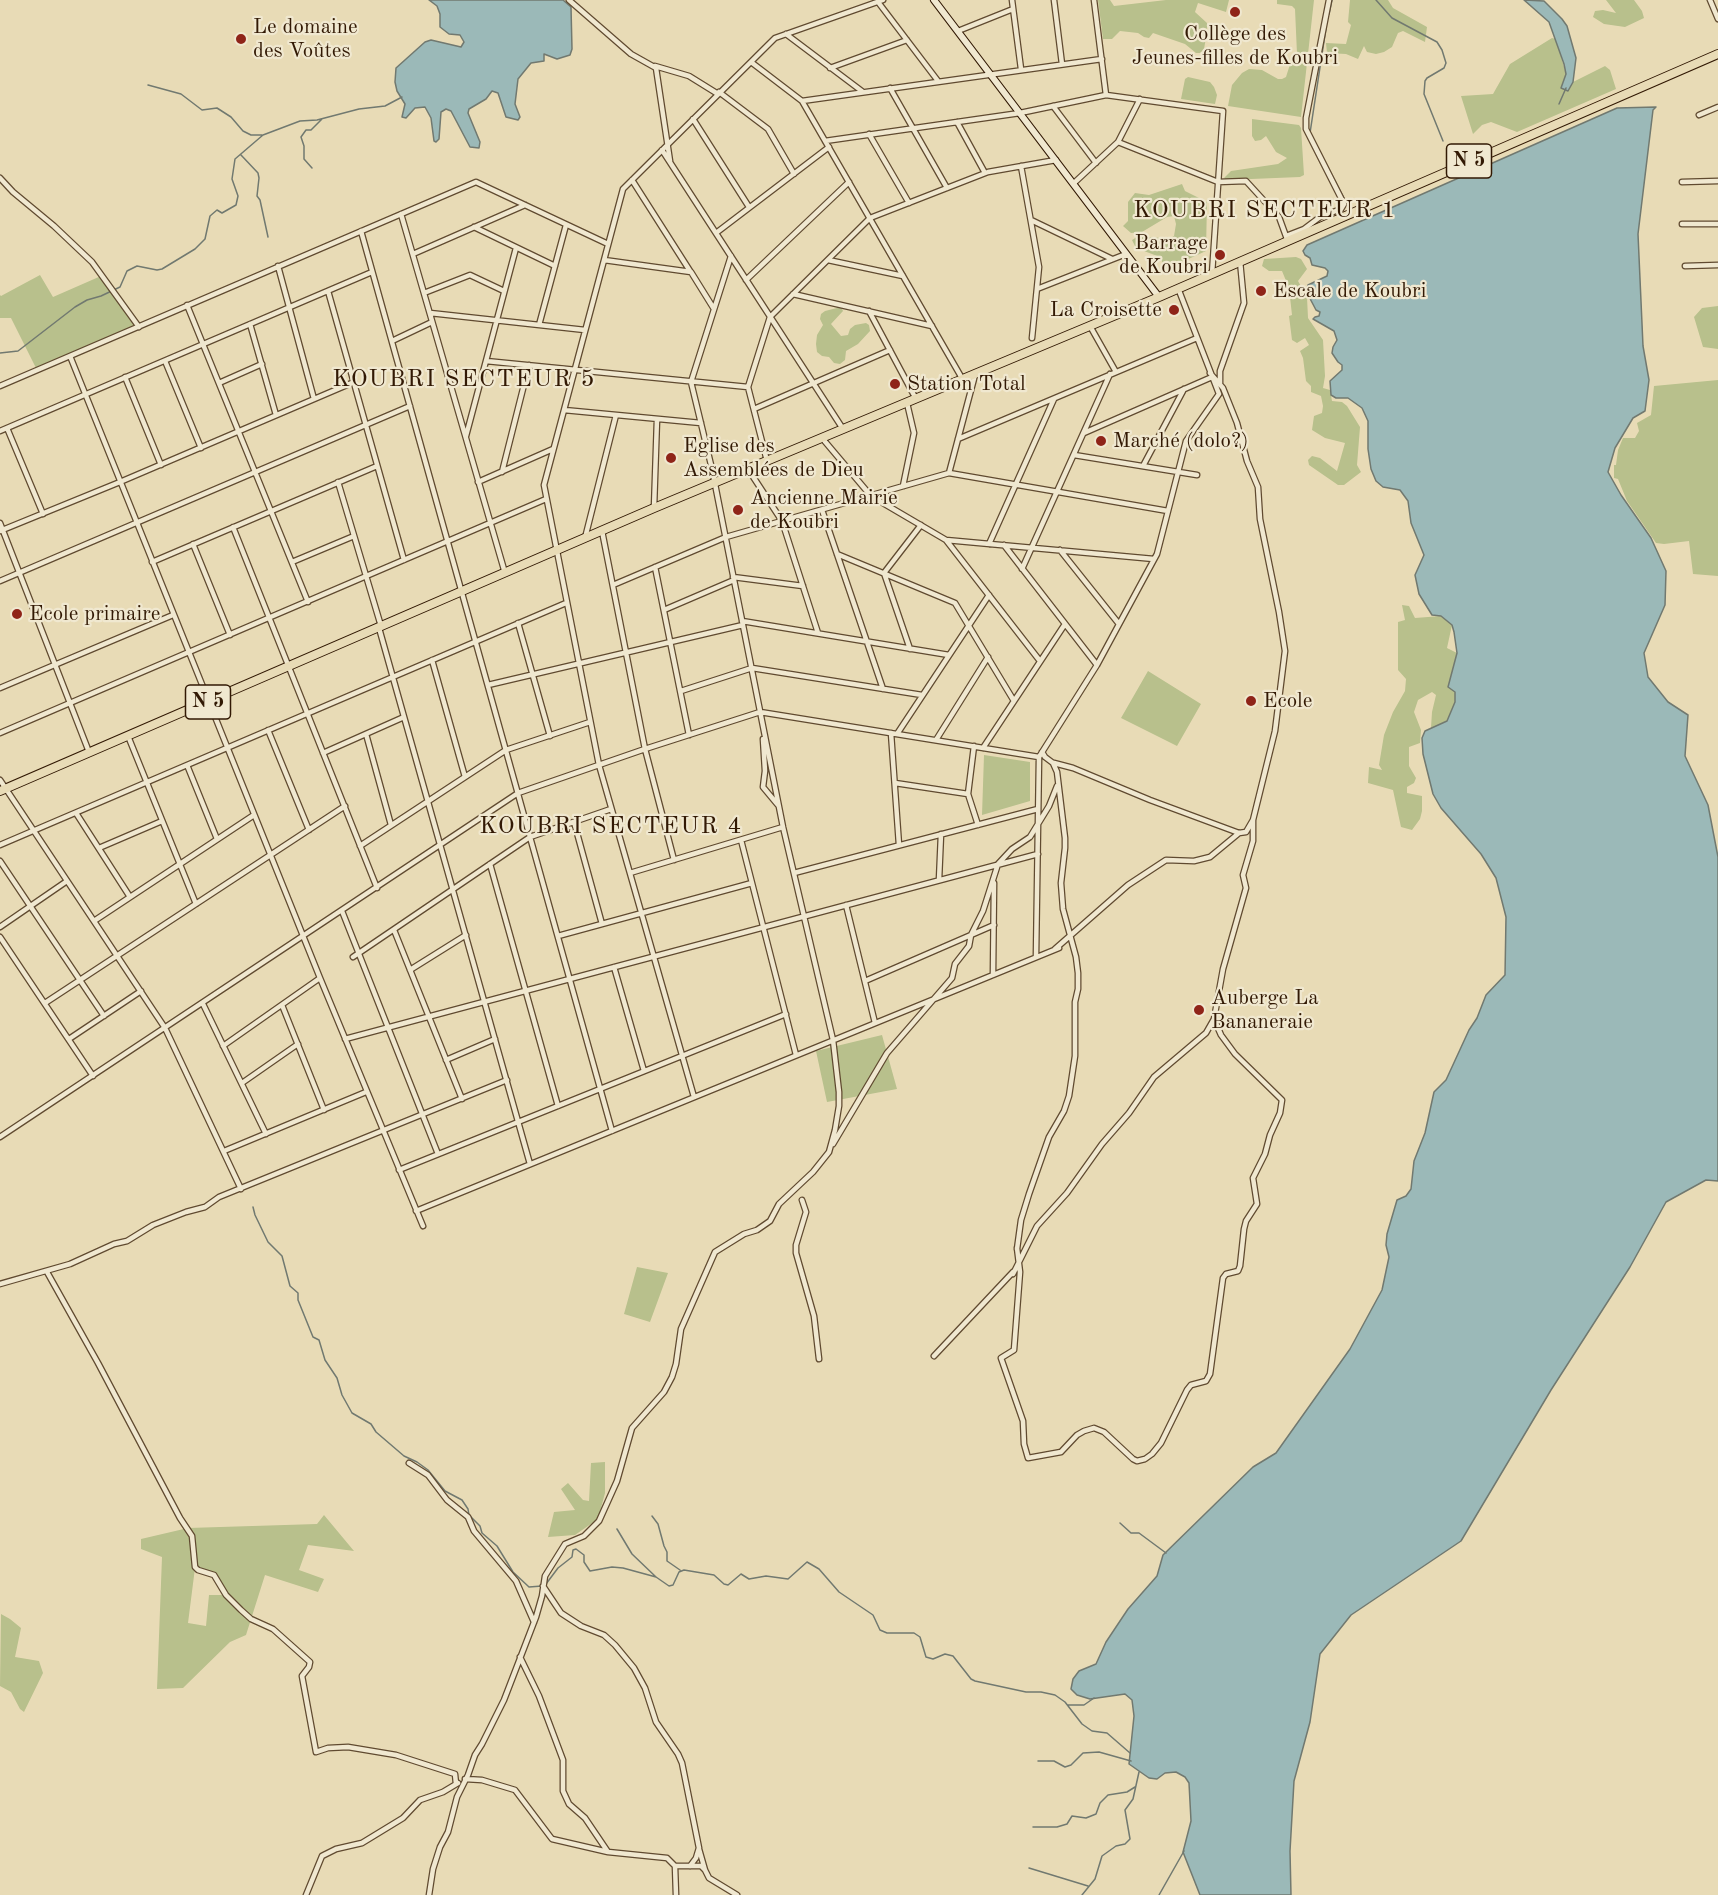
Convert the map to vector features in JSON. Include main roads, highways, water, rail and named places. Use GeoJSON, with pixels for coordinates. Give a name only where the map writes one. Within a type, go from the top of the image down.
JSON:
{"type":"FeatureCollection","features":[{"type":"Feature","properties":{"kind":"highway","name":"N 5"},"geometry":{"type":"LineString","coordinates":[[3,790],[654,508],[1159,297],[1287,238],[1718,54]]}},
{"type":"Feature","properties":{"kind":"main road"},"geometry":{"type":"LineString","coordinates":[[934,0],[1128,253],[1159,297]]}},
{"type":"Feature","properties":{"kind":"water"},"geometry":{"type":"Polygon","coordinates":[[[429,0],[563,0],[571,7],[572,49],[570,55],[557,59],[544,54],[544,61],[531,63],[518,79],[515,104],[520,117],[518,120],[506,117],[498,93],[492,91],[486,99],[469,109],[468,113],[480,142],[479,148],[470,147],[451,111],[446,109],[441,112],[439,139],[436,142],[431,118],[425,107],[415,108],[406,118],[402,117],[405,104],[397,91],[396,68],[425,42],[431,40],[461,47],[464,42],[460,35],[449,34],[440,27],[440,14],[437,6],[429,0]]]}},
{"type":"Feature","properties":{"kind":"water"},"geometry":{"type":"Polygon","coordinates":[[[1524,0],[1544,1],[1567,26],[1576,58],[1573,82],[1568,91],[1561,88],[1566,74],[1549,22],[1524,0]]]}},
{"type":"Feature","properties":{"kind":"water"},"geometry":{"type":"Polygon","coordinates":[[[1656,107],[1653,110],[1638,234],[1643,346],[1649,380],[1645,411],[1633,418],[1615,448],[1608,472],[1651,538],[1666,571],[1665,605],[1644,653],[1648,677],[1668,702],[1688,715],[1685,756],[1708,805],[1718,857],[1718,1181],[1706,1180],[1666,1202],[1630,1267],[1551,1390],[1461,1541],[1351,1615],[1320,1654],[1310,1722],[1294,1781],[1290,1851],[1291,1895],[1200,1895],[1183,1852],[1191,1821],[1189,1783],[1185,1777],[1176,1772],[1165,1773],[1157,1779],[1149,1778],[1129,1764],[1134,1716],[1132,1700],[1125,1694],[1090,1699],[1077,1695],[1071,1689],[1073,1679],[1079,1671],[1096,1664],[1106,1642],[1128,1609],[1157,1576],[1163,1555],[1253,1467],[1276,1453],[1350,1349],[1382,1290],[1389,1257],[1386,1245],[1387,1234],[1397,1200],[1406,1196],[1411,1189],[1414,1161],[1425,1133],[1434,1092],[1446,1080],[1486,995],[1505,975],[1506,917],[1496,878],[1481,854],[1441,808],[1433,794],[1423,754],[1422,738],[1425,731],[1447,721],[1455,702],[1455,692],[1448,687],[1457,653],[1454,632],[1452,625],[1441,616],[1432,615],[1419,594],[1415,575],[1424,555],[1411,523],[1408,501],[1400,490],[1383,487],[1376,481],[1371,469],[1368,449],[1368,421],[1362,408],[1348,398],[1336,398],[1331,395],[1330,381],[1342,370],[1342,365],[1332,353],[1337,340],[1334,331],[1313,319],[1319,316],[1320,312],[1316,310],[1306,291],[1308,285],[1327,276],[1328,271],[1312,265],[1310,258],[1303,251],[1307,245],[1617,108],[1656,107]]]}},
{"type":"Feature","properties":{"kind":"waterway"},"geometry":{"type":"LineString","coordinates":[[1329,14],[1332,0]]}},
{"type":"Feature","properties":{"kind":"waterway"},"geometry":{"type":"LineString","coordinates":[[1376,0],[1392,18],[1437,42],[1442,50],[1446,63],[1444,68],[1427,78],[1424,94],[1443,141]]}},
{"type":"Feature","properties":{"kind":"waterway"},"geometry":{"type":"LineString","coordinates":[[1310,133],[1326,28]]}},
{"type":"Feature","properties":{"kind":"waterway"},"geometry":{"type":"LineString","coordinates":[[148,85],[181,94],[202,110],[217,108],[231,117],[243,131],[251,135],[262,135]]}},
{"type":"Feature","properties":{"kind":"waterway"},"geometry":{"type":"LineString","coordinates":[[1559,104],[1566,88]]}},
{"type":"Feature","properties":{"kind":"waterway"},"geometry":{"type":"LineString","coordinates":[[0,353],[18,351],[75,307],[120,287],[127,271],[137,266],[162,269],[195,249],[205,239],[210,216],[217,210],[222,213],[236,205],[238,196],[232,179],[235,159],[263,135],[300,121],[317,120],[359,109],[385,106],[402,97]]}},
{"type":"Feature","properties":{"kind":"waterway"},"geometry":{"type":"LineString","coordinates":[[312,168],[304,159],[301,137],[306,130],[311,130],[322,119]]}},
{"type":"Feature","properties":{"kind":"waterway"},"geometry":{"type":"LineString","coordinates":[[241,155],[258,173],[257,196],[260,200],[268,237]]}},
{"type":"Feature","properties":{"kind":"waterway"},"geometry":{"type":"LineString","coordinates":[[1334,179],[1346,202]]}},
{"type":"Feature","properties":{"kind":"waterway"},"geometry":{"type":"LineString","coordinates":[[253,1207],[268,1242],[282,1256],[290,1286],[298,1293],[298,1300],[313,1337],[319,1340],[325,1360],[337,1378],[342,1395],[352,1413],[371,1424],[376,1432],[404,1456],[428,1470],[445,1491],[462,1500],[469,1515],[480,1526],[482,1533],[497,1546],[513,1572],[529,1587],[542,1586]]}},
{"type":"Feature","properties":{"kind":"waterway"},"geometry":{"type":"LineString","coordinates":[[652,1516],[658,1524],[667,1552],[667,1561],[680,1570]]}},
{"type":"Feature","properties":{"kind":"waterway"},"geometry":{"type":"LineString","coordinates":[[1120,1523],[1131,1533],[1139,1533],[1166,1553]]}},
{"type":"Feature","properties":{"kind":"waterway"},"geometry":{"type":"LineString","coordinates":[[617,1529],[632,1554],[656,1577]]}},
{"type":"Feature","properties":{"kind":"waterway"},"geometry":{"type":"LineString","coordinates":[[546,1584],[558,1568],[572,1557],[573,1550],[576,1549],[584,1555],[584,1562],[590,1571],[612,1567],[623,1568],[656,1577],[669,1586],[673,1585],[679,1572],[684,1570],[714,1575],[728,1585],[741,1574],[749,1579],[766,1576],[788,1579],[807,1562],[819,1569],[839,1592],[873,1615],[880,1630],[887,1633],[914,1633],[920,1637],[926,1657],[933,1659],[945,1654],[953,1656],[975,1681],[1026,1692],[1055,1695],[1065,1702],[1082,1724],[1092,1731],[1107,1733],[1130,1753]]}},
{"type":"Feature","properties":{"kind":"waterway"},"geometry":{"type":"LineString","coordinates":[[1068,1705],[1084,1705],[1094,1698]]}},
{"type":"Feature","properties":{"kind":"waterway"},"geometry":{"type":"LineString","coordinates":[[1038,1761],[1054,1761],[1065,1767],[1071,1765],[1083,1753],[1099,1752],[1131,1761]]}},
{"type":"Feature","properties":{"kind":"waterway"},"geometry":{"type":"LineString","coordinates":[[1082,1895],[1095,1879],[1102,1856],[1130,1839],[1125,1810],[1133,1799],[1139,1772]]}},
{"type":"Feature","properties":{"kind":"waterway"},"geometry":{"type":"LineString","coordinates":[[1033,1827],[1057,1827],[1067,1824],[1072,1816],[1086,1818],[1096,1814],[1100,1803],[1108,1795],[1127,1792],[1135,1787]]}},
{"type":"Feature","properties":{"kind":"waterway"},"geometry":{"type":"LineString","coordinates":[[1159,1895],[1184,1851]]}},
{"type":"Feature","properties":{"kind":"waterway"},"geometry":{"type":"LineString","coordinates":[[1029,1868],[1088,1886]]}},
{"type":"Feature","properties":{"kind":"place","name":"Collège des Jeunes-filles de Koubri"},"geometry":{"type":"Point","coordinates":[1235,12]}},
{"type":"Feature","properties":{"kind":"place","name":"Le domaine des Voûtes"},"geometry":{"type":"Point","coordinates":[241,39]}},
{"type":"Feature","properties":{"kind":"place","name":"Barrage de Koubri"},"geometry":{"type":"Point","coordinates":[1220,255]}},
{"type":"Feature","properties":{"kind":"place","name":"Escale de Koubri"},"geometry":{"type":"Point","coordinates":[1261,291]}},
{"type":"Feature","properties":{"kind":"place","name":"La Croisette"},"geometry":{"type":"Point","coordinates":[1174,310]}},
{"type":"Feature","properties":{"kind":"place","name":"Station Total"},"geometry":{"type":"Point","coordinates":[895,384]}},
{"type":"Feature","properties":{"kind":"place","name":"Marché (dolo?)"},"geometry":{"type":"Point","coordinates":[1101,441]}},
{"type":"Feature","properties":{"kind":"place","name":"Eglise des Assemblées de Dieu"},"geometry":{"type":"Point","coordinates":[671,458]}},
{"type":"Feature","properties":{"kind":"place","name":"Ancienne Mairie de Koubri"},"geometry":{"type":"Point","coordinates":[738,510]}},
{"type":"Feature","properties":{"kind":"place","name":"Ecole primaire"},"geometry":{"type":"Point","coordinates":[17,614]}},
{"type":"Feature","properties":{"kind":"place","name":"Ecole"},"geometry":{"type":"Point","coordinates":[1251,701]}},
{"type":"Feature","properties":{"kind":"place","name":"Auberge La Bananeraie"},"geometry":{"type":"Point","coordinates":[1199,1010]}},
{"type":"Feature","properties":{"kind":"district","name":"KOUBRI SECTEUR 1"},"geometry":{"type":"Point","coordinates":[1265,211]}},
{"type":"Feature","properties":{"kind":"district","name":"KOUBRI SECTEUR 5"},"geometry":{"type":"Point","coordinates":[464,380]}},
{"type":"Feature","properties":{"kind":"district","name":"KOUBRI SECTEUR 4"},"geometry":{"type":"Point","coordinates":[611,827]}}]}
